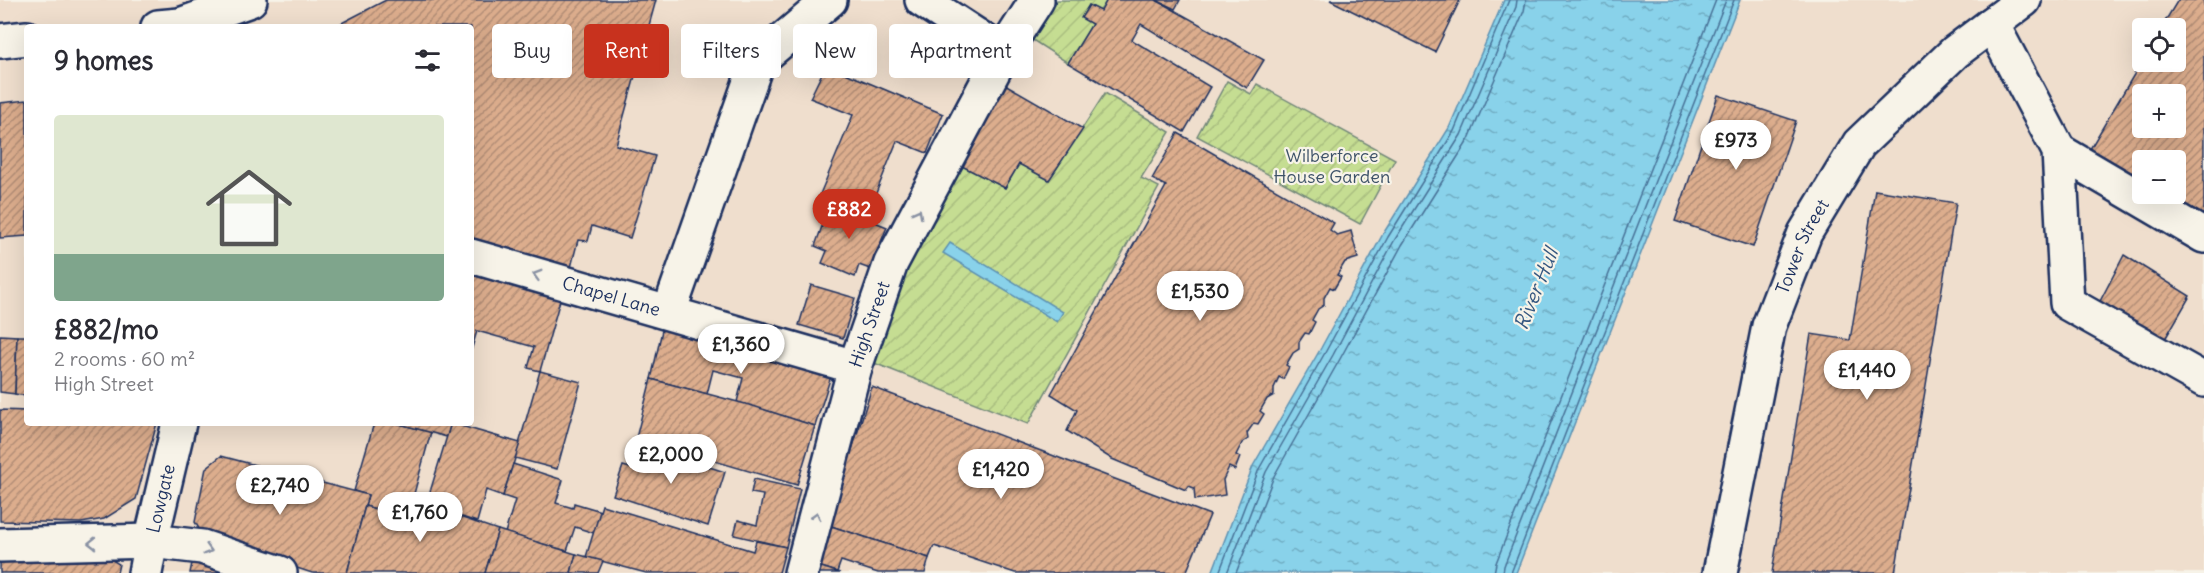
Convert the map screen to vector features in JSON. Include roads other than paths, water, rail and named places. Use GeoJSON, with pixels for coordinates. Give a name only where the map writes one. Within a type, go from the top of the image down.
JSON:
{"type":"FeatureCollection","features":[{"type":"Feature","properties":{"kind":"street"},"geometry":{"type":"LineString","coordinates":[[183,24],[250,0]]}},
{"type":"Feature","properties":{"kind":"street"},"geometry":{"type":"LineString","coordinates":[[246,24],[250,0]]}},
{"type":"Feature","properties":{"kind":"street"},"geometry":{"type":"LineString","coordinates":[[675,295],[757,62],[830,0]]}},
{"type":"Feature","properties":{"kind":"street"},"geometry":{"type":"LineString","coordinates":[[922,0],[959,24]]}},
{"type":"Feature","properties":{"kind":"street","name":"High Street"},"geometry":{"type":"LineString","coordinates":[[1022,24],[1037,0]]}},
{"type":"Feature","properties":{"kind":"street","name":"Tower Street"},"geometry":{"type":"LineString","coordinates":[[1720,573],[1769,326],[1805,232],[1859,144],[1955,52],[2024,0]]}},
{"type":"Feature","properties":{"kind":"street"},"geometry":{"type":"LineString","coordinates":[[1992,24],[2059,151],[2067,303],[2204,380]]}},
{"type":"Feature","properties":{"kind":"street"},"geometry":{"type":"LineString","coordinates":[[0,40],[24,38]]}},
{"type":"Feature","properties":{"kind":"street","name":"High Street"},"geometry":{"type":"LineString","coordinates":[[801,573],[855,367],[891,263],[990,78]]}},
{"type":"Feature","properties":{"kind":"street"},"geometry":{"type":"LineString","coordinates":[[2059,151],[2204,236]]}},
{"type":"Feature","properties":{"kind":"street","name":"Chapel Lane"},"geometry":{"type":"LineString","coordinates":[[474,257],[855,367]]}},
{"type":"Feature","properties":{"kind":"street","name":"Lowgate"},"geometry":{"type":"LineString","coordinates":[[145,573],[178,426]]}},
{"type":"Feature","properties":{"kind":"street"},"geometry":{"type":"LineString","coordinates":[[0,545],[151,541],[202,548],[280,573]]}},
{"type":"Feature","properties":{"kind":"water","name":"River Hull"},"geometry":{"type":"Polygon","coordinates":[[[1504,0],[1740,0],[1516,573],[1212,573],[1253,466],[1383,234],[1449,128],[1504,0]]]}},
{"type":"Feature","properties":{"kind":"water"},"geometry":{"type":"Polygon","coordinates":[[[950,243],[1063,312],[1057,322],[943,253],[950,243]]]}},
{"type":"Feature","properties":{"kind":"park label","name":"Wilberforce House Garden"},"geometry":{"type":"Point","coordinates":[1332,166]}}]}
